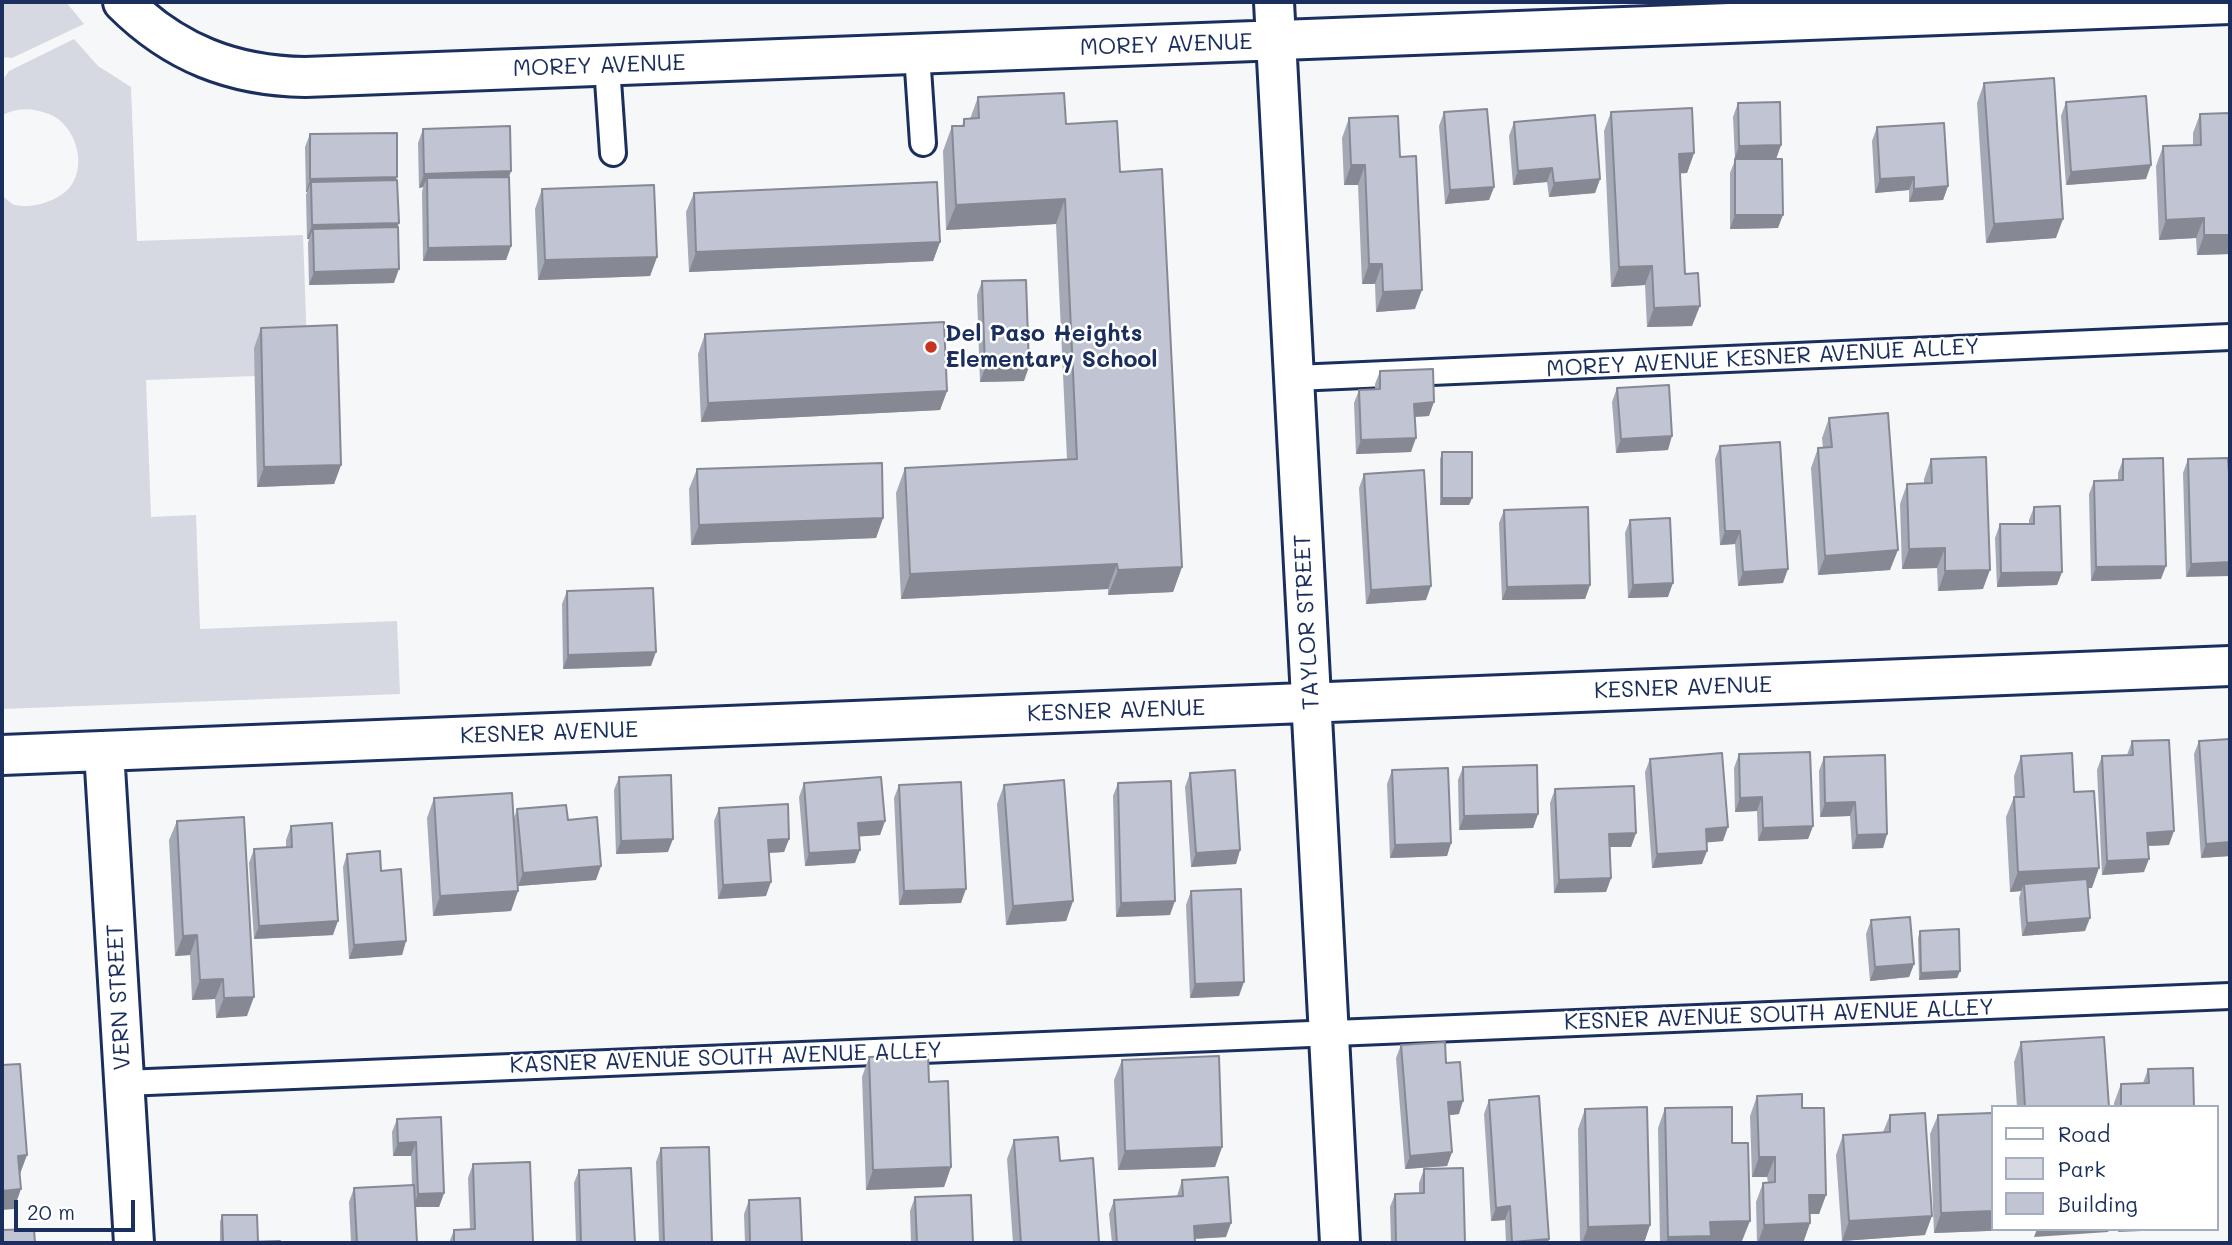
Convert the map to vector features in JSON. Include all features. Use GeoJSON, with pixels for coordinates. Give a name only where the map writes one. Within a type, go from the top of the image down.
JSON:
{"type":"FeatureCollection","features":[{"type":"Feature","properties":{"kind":"street","name":"MOREY AVENUE"},"geometry":{"type":"LineString","coordinates":[[122,2],[168,40],[220,65],[276,77],[2230,4]]}},
{"type":"Feature","properties":{"kind":"street","name":"TAYLOR STREET"},"geometry":{"type":"LineString","coordinates":[[1274,2],[1340,1243]]}},
{"type":"Feature","properties":{"kind":"street","name":"KESNER AVENUE"},"geometry":{"type":"LineString","coordinates":[[2,755],[2230,666]]}},
{"type":"Feature","properties":{"kind":"street","name":"VERN STREET"},"geometry":{"type":"LineString","coordinates":[[104,751],[134,1243]]}},
{"type":"Feature","properties":{"kind":"lane"},"geometry":{"type":"LineString","coordinates":[[917,54],[923,143]]}},
{"type":"Feature","properties":{"kind":"lane"},"geometry":{"type":"LineString","coordinates":[[607,66],[613,153]]}},
{"type":"Feature","properties":{"kind":"lane","name":"MOREY AVENUE KESNER AVENUE ALLEY"},"geometry":{"type":"LineString","coordinates":[[1295,379],[2230,337]]}},
{"type":"Feature","properties":{"kind":"lane","name":"KESNER AVENUE SOUTH AVENUE ALLEY"},"geometry":{"type":"LineString","coordinates":[[1329,1033],[2230,996]]}},
{"type":"Feature","properties":{"kind":"lane","name":"KASNER AVENUE SOUTH AVENUE ALLEY"},"geometry":{"type":"LineString","coordinates":[[124,1083],[1329,1033]]}},
{"type":"Feature","properties":{"kind":"green space"},"geometry":{"type":"Polygon","coordinates":[[[2,2],[66,2],[84,24],[12,58],[2,57],[2,2]]]}},
{"type":"Feature","properties":{"kind":"green space"},"geometry":{"type":"Polygon","coordinates":[[[74,39],[98,66],[131,87],[137,241],[303,235],[307,346],[256,376],[146,380],[151,517],[196,515],[200,629],[397,621],[400,694],[2,709],[2,196],[13,204],[22,206],[52,200],[70,187],[78,167],[78,156],[72,135],[66,126],[49,114],[26,109],[2,115],[2,81],[9,71],[74,39]]]}},
{"type":"Feature","properties":{"kind":"building"},"geometry":{"type":"Polygon","coordinates":[[[2054,78],[2063,219],[1994,224],[1984,83],[2054,78]]]}},
{"type":"Feature","properties":{"kind":"building"},"geometry":{"type":"Polygon","coordinates":[[[1064,93],[1066,124],[1117,121],[1120,172],[1162,169],[1182,567],[1118,570],[1117,564],[910,574],[905,468],[1077,459],[1065,199],[956,205],[952,126],[964,126],[964,119],[979,118],[978,97],[1064,93]]]}},
{"type":"Feature","properties":{"kind":"building"},"geometry":{"type":"Polygon","coordinates":[[[2146,96],[2151,165],[2071,172],[2066,102],[2146,96]]]}},
{"type":"Feature","properties":{"kind":"building"},"geometry":{"type":"Polygon","coordinates":[[[1780,102],[1781,145],[1739,146],[1738,103],[1780,102]]]}},
{"type":"Feature","properties":{"kind":"building"},"geometry":{"type":"Polygon","coordinates":[[[1692,108],[1694,153],[1679,154],[1685,274],[1698,273],[1700,306],[1654,308],[1652,266],[1619,267],[1611,112],[1692,108]]]}},
{"type":"Feature","properties":{"kind":"building"},"geometry":{"type":"Polygon","coordinates":[[[1487,109],[1494,187],[1450,190],[1444,112],[1487,109]]]}},
{"type":"Feature","properties":{"kind":"building"},"geometry":{"type":"Polygon","coordinates":[[[2230,113],[2230,235],[2204,235],[2204,218],[2166,220],[2163,146],[2201,145],[2200,114],[2230,113]]]}},
{"type":"Feature","properties":{"kind":"building"},"geometry":{"type":"Polygon","coordinates":[[[1595,115],[1600,179],[1554,183],[1552,168],[1518,171],[1514,122],[1595,115]]]}},
{"type":"Feature","properties":{"kind":"building"},"geometry":{"type":"Polygon","coordinates":[[[1398,116],[1400,157],[1416,156],[1422,290],[1383,292],[1382,264],[1369,264],[1365,165],[1351,165],[1349,118],[1398,116]]]}},
{"type":"Feature","properties":{"kind":"building"},"geometry":{"type":"Polygon","coordinates":[[[1944,123],[1948,186],[1914,189],[1914,177],[1880,179],[1877,127],[1944,123]]]}},
{"type":"Feature","properties":{"kind":"building"},"geometry":{"type":"Polygon","coordinates":[[[510,126],[511,171],[424,174],[423,129],[510,126]]]}},
{"type":"Feature","properties":{"kind":"building"},"geometry":{"type":"Polygon","coordinates":[[[397,133],[397,177],[310,179],[310,134],[397,133]]]}},
{"type":"Feature","properties":{"kind":"building"},"geometry":{"type":"Polygon","coordinates":[[[1735,159],[1782,159],[1783,215],[1735,215],[1735,159]]]}},
{"type":"Feature","properties":{"kind":"building"},"geometry":{"type":"Polygon","coordinates":[[[509,177],[511,246],[428,248],[427,178],[509,177]]]}},
{"type":"Feature","properties":{"kind":"building"},"geometry":{"type":"Polygon","coordinates":[[[397,180],[399,223],[312,225],[311,182],[397,180]]]}},
{"type":"Feature","properties":{"kind":"building"},"geometry":{"type":"Polygon","coordinates":[[[937,182],[940,242],[696,252],[694,193],[937,182]]]}},
{"type":"Feature","properties":{"kind":"building"},"geometry":{"type":"Polygon","coordinates":[[[654,185],[657,257],[545,260],[542,189],[654,185]]]}},
{"type":"Feature","properties":{"kind":"building"},"geometry":{"type":"Polygon","coordinates":[[[398,227],[399,269],[314,272],[313,229],[398,227]]]}},
{"type":"Feature","properties":{"kind":"building"},"geometry":{"type":"Polygon","coordinates":[[[1026,280],[1029,367],[985,368],[982,281],[1026,280]]]}},
{"type":"Feature","properties":{"kind":"building"},"geometry":{"type":"Polygon","coordinates":[[[944,322],[947,391],[708,403],[705,334],[944,322]]]}},
{"type":"Feature","properties":{"kind":"building"},"geometry":{"type":"Polygon","coordinates":[[[337,325],[341,465],[264,467],[261,328],[337,325]]]}},
{"type":"Feature","properties":{"kind":"building"},"geometry":{"type":"Polygon","coordinates":[[[1433,369],[1434,402],[1414,404],[1416,438],[1361,440],[1359,390],[1380,389],[1380,371],[1433,369]]]}},
{"type":"Feature","properties":{"kind":"building"},"geometry":{"type":"Polygon","coordinates":[[[1669,385],[1672,436],[1621,439],[1617,388],[1669,385]]]}},
{"type":"Feature","properties":{"kind":"building"},"geometry":{"type":"Polygon","coordinates":[[[1888,413],[1898,550],[1825,556],[1818,448],[1832,447],[1829,418],[1888,413]]]}},
{"type":"Feature","properties":{"kind":"building"},"geometry":{"type":"Polygon","coordinates":[[[1780,442],[1788,569],[1743,572],[1740,531],[1725,531],[1720,446],[1780,442]]]}},
{"type":"Feature","properties":{"kind":"building"},"geometry":{"type":"Polygon","coordinates":[[[1442,452],[1472,452],[1472,498],[1442,498],[1442,452]]]}},
{"type":"Feature","properties":{"kind":"building"},"geometry":{"type":"Polygon","coordinates":[[[1986,457],[1990,570],[1945,571],[1945,548],[1909,549],[1907,484],[1932,483],[1931,459],[1986,457]]]}},
{"type":"Feature","properties":{"kind":"building"},"geometry":{"type":"Polygon","coordinates":[[[2163,458],[2166,566],[2096,567],[2094,481],[2123,480],[2123,459],[2163,458]]]}},
{"type":"Feature","properties":{"kind":"building"},"geometry":{"type":"Polygon","coordinates":[[[2228,458],[2230,562],[2191,564],[2188,459],[2228,458]]]}},
{"type":"Feature","properties":{"kind":"building"},"geometry":{"type":"Polygon","coordinates":[[[882,463],[883,518],[699,525],[697,469],[882,463]]]}},
{"type":"Feature","properties":{"kind":"building"},"geometry":{"type":"Polygon","coordinates":[[[1424,470],[1431,586],[1371,590],[1364,474],[1424,470]]]}},
{"type":"Feature","properties":{"kind":"building"},"geometry":{"type":"Polygon","coordinates":[[[2060,506],[2062,572],[2001,573],[2000,524],[2034,524],[2034,507],[2060,506]]]}},
{"type":"Feature","properties":{"kind":"building"},"geometry":{"type":"Polygon","coordinates":[[[1588,507],[1590,585],[1507,587],[1504,510],[1588,507]]]}},
{"type":"Feature","properties":{"kind":"building"},"geometry":{"type":"Polygon","coordinates":[[[1670,518],[1673,583],[1633,585],[1630,520],[1670,518]]]}},
{"type":"Feature","properties":{"kind":"building"},"geometry":{"type":"Polygon","coordinates":[[[653,588],[656,652],[568,655],[567,591],[653,588]]]}},
{"type":"Feature","properties":{"kind":"building"},"geometry":{"type":"Polygon","coordinates":[[[2230,739],[2230,842],[2206,844],[2199,741],[2230,739]]]}},
{"type":"Feature","properties":{"kind":"building"},"geometry":{"type":"Polygon","coordinates":[[[2169,740],[2174,831],[2147,833],[2149,859],[2107,861],[2102,756],[2133,755],[2132,741],[2169,740]]]}},
{"type":"Feature","properties":{"kind":"building"},"geometry":{"type":"Polygon","coordinates":[[[1810,752],[1813,826],[1763,828],[1762,797],[1740,798],[1739,754],[1810,752]]]}},
{"type":"Feature","properties":{"kind":"building"},"geometry":{"type":"Polygon","coordinates":[[[1722,753],[1728,827],[1706,829],[1707,851],[1657,854],[1650,759],[1722,753]]]}},
{"type":"Feature","properties":{"kind":"building"},"geometry":{"type":"Polygon","coordinates":[[[2072,753],[2074,792],[2094,791],[2099,868],[2018,872],[2014,797],[2024,797],[2021,756],[2072,753]]]}},
{"type":"Feature","properties":{"kind":"building"},"geometry":{"type":"Polygon","coordinates":[[[1885,755],[1887,834],[1857,835],[1855,802],[1825,803],[1824,757],[1885,755]]]}},
{"type":"Feature","properties":{"kind":"building"},"geometry":{"type":"Polygon","coordinates":[[[1537,765],[1538,814],[1464,816],[1463,767],[1537,765]]]}},
{"type":"Feature","properties":{"kind":"building"},"geometry":{"type":"Polygon","coordinates":[[[1448,768],[1451,843],[1395,845],[1392,770],[1448,768]]]}},
{"type":"Feature","properties":{"kind":"building"},"geometry":{"type":"Polygon","coordinates":[[[1235,770],[1240,850],[1196,853],[1190,773],[1235,770]]]}},
{"type":"Feature","properties":{"kind":"building"},"geometry":{"type":"Polygon","coordinates":[[[671,775],[673,839],[621,841],[619,777],[671,775]]]}},
{"type":"Feature","properties":{"kind":"building"},"geometry":{"type":"Polygon","coordinates":[[[881,777],[885,821],[858,823],[860,850],[809,853],[804,783],[881,777]]]}},
{"type":"Feature","properties":{"kind":"building"},"geometry":{"type":"Polygon","coordinates":[[[1064,780],[1073,901],[1013,906],[1004,785],[1064,780]]]}},
{"type":"Feature","properties":{"kind":"building"},"geometry":{"type":"Polygon","coordinates":[[[1171,781],[1175,901],[1121,903],[1118,783],[1171,781]]]}},
{"type":"Feature","properties":{"kind":"building"},"geometry":{"type":"Polygon","coordinates":[[[961,782],[966,889],[904,891],[899,785],[961,782]]]}},
{"type":"Feature","properties":{"kind":"building"},"geometry":{"type":"Polygon","coordinates":[[[1634,786],[1636,833],[1609,834],[1611,878],[1559,880],[1555,789],[1634,786]]]}},
{"type":"Feature","properties":{"kind":"building"},"geometry":{"type":"Polygon","coordinates":[[[512,793],[518,891],[440,896],[434,798],[512,793]]]}},
{"type":"Feature","properties":{"kind":"building"},"geometry":{"type":"Polygon","coordinates":[[[788,804],[789,839],[768,840],[771,882],[723,885],[719,808],[788,804]]]}},
{"type":"Feature","properties":{"kind":"building"},"geometry":{"type":"Polygon","coordinates":[[[566,805],[568,820],[597,817],[601,866],[523,873],[517,809],[566,805]]]}},
{"type":"Feature","properties":{"kind":"building"},"geometry":{"type":"Polygon","coordinates":[[[244,817],[254,997],[224,998],[223,979],[200,980],[197,935],[183,936],[177,821],[244,817]]]}},
{"type":"Feature","properties":{"kind":"building"},"geometry":{"type":"Polygon","coordinates":[[[332,823],[338,921],[259,926],[254,849],[292,847],[291,826],[332,823]]]}},
{"type":"Feature","properties":{"kind":"building"},"geometry":{"type":"Polygon","coordinates":[[[380,851],[381,871],[401,869],[406,941],[354,945],[347,854],[380,851]]]}},
{"type":"Feature","properties":{"kind":"building"},"geometry":{"type":"Polygon","coordinates":[[[2087,879],[2090,918],[2027,923],[2024,884],[2087,879]]]}},
{"type":"Feature","properties":{"kind":"building"},"geometry":{"type":"Polygon","coordinates":[[[1241,889],[1244,982],[1195,984],[1191,891],[1241,889]]]}},
{"type":"Feature","properties":{"kind":"building"},"geometry":{"type":"Polygon","coordinates":[[[1910,917],[1914,964],[1875,967],[1871,920],[1910,917]]]}},
{"type":"Feature","properties":{"kind":"building"},"geometry":{"type":"Polygon","coordinates":[[[1959,929],[1960,971],[1921,973],[1920,931],[1959,929]]]}},
{"type":"Feature","properties":{"kind":"building"},"geometry":{"type":"Polygon","coordinates":[[[2104,1037],[2109,1105],[2025,1105],[2021,1042],[2104,1037]]]}},
{"type":"Feature","properties":{"kind":"building"},"geometry":{"type":"Polygon","coordinates":[[[1445,1042],[1446,1063],[1460,1062],[1463,1101],[1448,1102],[1452,1152],[1410,1156],[1401,1045],[1445,1042]]]}},
{"type":"Feature","properties":{"kind":"building"},"geometry":{"type":"Polygon","coordinates":[[[928,1055],[929,1082],[948,1081],[951,1167],[873,1170],[869,1057],[928,1055]]]}},
{"type":"Feature","properties":{"kind":"building"},"geometry":{"type":"Polygon","coordinates":[[[1219,1056],[1222,1147],[1125,1151],[1122,1060],[1219,1056]]]}},
{"type":"Feature","properties":{"kind":"building"},"geometry":{"type":"Polygon","coordinates":[[[20,1064],[27,1155],[18,1156],[21,1189],[2,1191],[2,1065],[20,1064]]]}},
{"type":"Feature","properties":{"kind":"building"},"geometry":{"type":"Polygon","coordinates":[[[2193,1068],[2194,1105],[2121,1105],[2121,1084],[2149,1083],[2148,1069],[2193,1068]]]}},
{"type":"Feature","properties":{"kind":"building"},"geometry":{"type":"Polygon","coordinates":[[[1802,1094],[1802,1108],[1824,1108],[1826,1195],[1809,1195],[1810,1223],[1764,1225],[1763,1183],[1775,1182],[1775,1157],[1759,1157],[1757,1096],[1802,1094]]]}},
{"type":"Feature","properties":{"kind":"building"},"geometry":{"type":"Polygon","coordinates":[[[1539,1096],[1549,1239],[1512,1242],[1510,1206],[1496,1208],[1489,1100],[1539,1096]]]}},
{"type":"Feature","properties":{"kind":"building"},"geometry":{"type":"Polygon","coordinates":[[[1647,1107],[1650,1225],[1588,1227],[1585,1109],[1647,1107]]]}},
{"type":"Feature","properties":{"kind":"building"},"geometry":{"type":"Polygon","coordinates":[[[1732,1107],[1732,1143],[1748,1143],[1750,1221],[1710,1222],[1711,1236],[1668,1237],[1665,1108],[1732,1107]]]}},
{"type":"Feature","properties":{"kind":"building"},"geometry":{"type":"Polygon","coordinates":[[[1925,1113],[1932,1216],[1849,1221],[1843,1135],[1890,1132],[1890,1115],[1925,1113]]]}},
{"type":"Feature","properties":{"kind":"building"},"geometry":{"type":"Polygon","coordinates":[[[1990,1113],[1990,1211],[1941,1213],[1938,1115],[1990,1113]]]}},
{"type":"Feature","properties":{"kind":"building"},"geometry":{"type":"Polygon","coordinates":[[[441,1117],[444,1193],[418,1194],[416,1142],[398,1143],[397,1119],[441,1117]]]}},
{"type":"Feature","properties":{"kind":"building"},"geometry":{"type":"Polygon","coordinates":[[[1058,1137],[1060,1161],[1093,1158],[1099,1242],[1021,1243],[1014,1140],[1058,1137]]]}},
{"type":"Feature","properties":{"kind":"building"},"geometry":{"type":"Polygon","coordinates":[[[709,1147],[712,1243],[664,1243],[661,1148],[709,1147]]]}},
{"type":"Feature","properties":{"kind":"building"},"geometry":{"type":"Polygon","coordinates":[[[530,1162],[533,1242],[454,1243],[454,1230],[475,1229],[473,1164],[530,1162]]]}},
{"type":"Feature","properties":{"kind":"building"},"geometry":{"type":"Polygon","coordinates":[[[631,1168],[635,1243],[581,1243],[579,1170],[631,1168]]]}},
{"type":"Feature","properties":{"kind":"building"},"geometry":{"type":"Polygon","coordinates":[[[1463,1168],[1465,1243],[1396,1243],[1395,1194],[1424,1193],[1424,1169],[1463,1168]]]}},
{"type":"Feature","properties":{"kind":"building"},"geometry":{"type":"Polygon","coordinates":[[[1228,1177],[1231,1223],[1194,1226],[1195,1243],[1117,1243],[1114,1200],[1183,1196],[1182,1180],[1228,1177]]]}},
{"type":"Feature","properties":{"kind":"building"},"geometry":{"type":"Polygon","coordinates":[[[414,1185],[417,1243],[357,1243],[354,1188],[414,1185]]]}},
{"type":"Feature","properties":{"kind":"building"},"geometry":{"type":"Polygon","coordinates":[[[971,1195],[973,1243],[917,1243],[915,1197],[971,1195]]]}},
{"type":"Feature","properties":{"kind":"building"},"geometry":{"type":"Polygon","coordinates":[[[800,1198],[802,1243],[750,1243],[749,1200],[800,1198]]]}},
{"type":"Feature","properties":{"kind":"building"},"geometry":{"type":"Polygon","coordinates":[[[222,1215],[257,1215],[258,1242],[223,1242],[222,1215]]]}},
{"type":"Feature","properties":{"kind":"building"},"geometry":{"type":"Polygon","coordinates":[[[34,1229],[35,1243],[2,1243],[2,1230],[34,1229]]]}},
{"type":"Feature","properties":{"kind":"building"},"geometry":{"type":"Polygon","coordinates":[[[280,1241],[280,1243],[214,1243],[280,1241]]]}},
{"type":"Feature","properties":{"kind":"place","name":"Del Paso Heights Elementary School"},"geometry":{"type":"Point","coordinates":[931,347]}}]}
